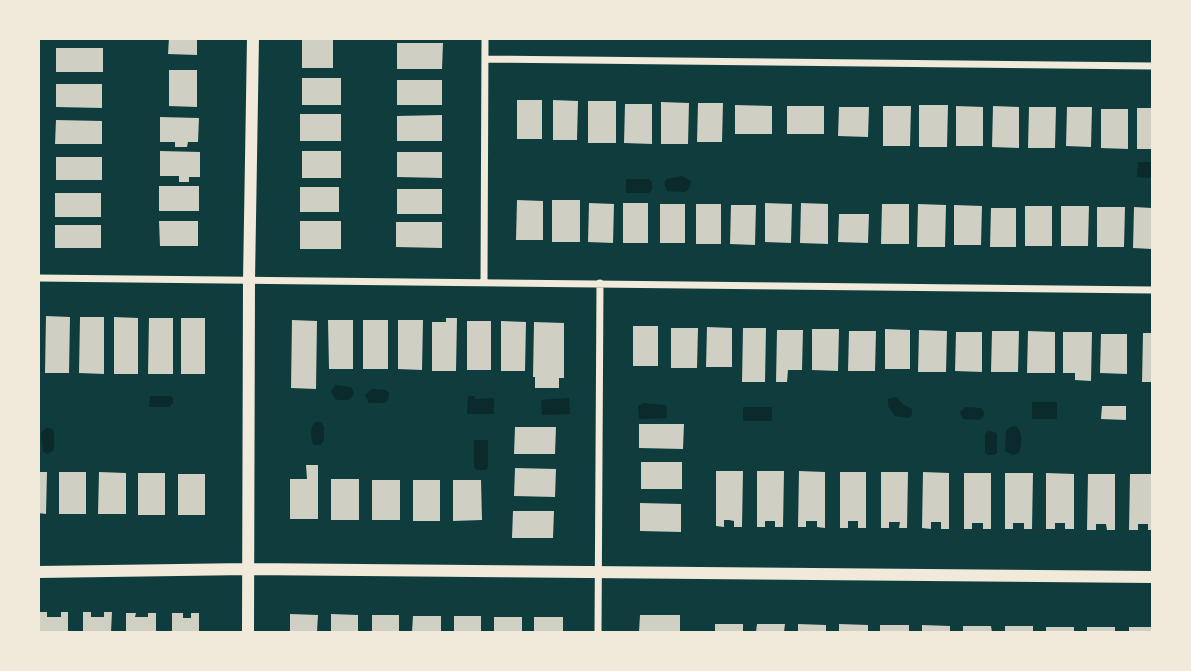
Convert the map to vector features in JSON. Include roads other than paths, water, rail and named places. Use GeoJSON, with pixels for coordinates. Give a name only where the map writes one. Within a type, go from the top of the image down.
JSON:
{"type":"FeatureCollection","features":[{"type":"Feature","properties":{"kind":"street"},"geometry":{"type":"LineString","coordinates":[[248,632],[253,38]]}},
{"type":"Feature","properties":{"kind":"street"},"geometry":{"type":"LineString","coordinates":[[484,282],[485,38]]}},
{"type":"Feature","properties":{"kind":"street"},"geometry":{"type":"LineString","coordinates":[[485,59],[1153,66]]}},
{"type":"Feature","properties":{"kind":"street"},"geometry":{"type":"LineString","coordinates":[[38,278],[1153,290]]}},
{"type":"Feature","properties":{"kind":"street"},"geometry":{"type":"LineString","coordinates":[[598,632],[600,283]]}},
{"type":"Feature","properties":{"kind":"street"},"geometry":{"type":"LineString","coordinates":[[38,572],[248,569],[1153,577]]}},
{"type":"Feature","properties":{"kind":"water"},"geometry":{"type":"Polygon","coordinates":[[[1138,162],[1152,162],[1152,178],[1137,177],[1138,162]]]}},
{"type":"Feature","properties":{"kind":"water"},"geometry":{"type":"Polygon","coordinates":[[[682,176],[691,181],[689,189],[685,192],[667,191],[664,183],[667,179],[682,176]]]}},
{"type":"Feature","properties":{"kind":"water"},"geometry":{"type":"Polygon","coordinates":[[[626,179],[649,179],[652,182],[652,190],[649,193],[626,193],[626,179]]]}},
{"type":"Feature","properties":{"kind":"water"},"geometry":{"type":"Polygon","coordinates":[[[335,385],[351,387],[353,396],[346,400],[335,399],[331,391],[335,385]]]}},
{"type":"Feature","properties":{"kind":"water"},"geometry":{"type":"Polygon","coordinates":[[[372,389],[386,390],[389,393],[388,400],[384,403],[369,403],[365,395],[372,389]]]}},
{"type":"Feature","properties":{"kind":"water"},"geometry":{"type":"Polygon","coordinates":[[[150,396],[171,396],[173,404],[170,407],[149,407],[150,396]]]}},
{"type":"Feature","properties":{"kind":"water"},"geometry":{"type":"Polygon","coordinates":[[[468,396],[475,396],[475,399],[494,398],[494,414],[467,414],[468,396]]]}},
{"type":"Feature","properties":{"kind":"water"},"geometry":{"type":"Polygon","coordinates":[[[896,397],[912,409],[909,418],[895,416],[888,406],[888,399],[896,397]]]}},
{"type":"Feature","properties":{"kind":"water"},"geometry":{"type":"Polygon","coordinates":[[[569,398],[570,414],[542,415],[541,400],[569,398]]]}},
{"type":"Feature","properties":{"kind":"water"},"geometry":{"type":"Polygon","coordinates":[[[1032,402],[1057,402],[1057,419],[1032,419],[1032,402]]]}},
{"type":"Feature","properties":{"kind":"water"},"geometry":{"type":"Polygon","coordinates":[[[638,405],[666,405],[667,418],[639,419],[638,405]]]}},
{"type":"Feature","properties":{"kind":"water"},"geometry":{"type":"Polygon","coordinates":[[[743,407],[772,407],[772,421],[743,421],[743,407]]]}},
{"type":"Feature","properties":{"kind":"water"},"geometry":{"type":"Polygon","coordinates":[[[965,407],[981,408],[984,412],[983,418],[963,419],[960,412],[965,407]]]}},
{"type":"Feature","properties":{"kind":"water"},"geometry":{"type":"Polygon","coordinates":[[[315,422],[321,422],[324,427],[324,441],[320,445],[314,445],[312,440],[311,430],[315,422]]]}},
{"type":"Feature","properties":{"kind":"water"},"geometry":{"type":"Polygon","coordinates":[[[1016,426],[1021,435],[1021,443],[1019,453],[1013,455],[1005,451],[1006,431],[1016,426]]]}},
{"type":"Feature","properties":{"kind":"water"},"geometry":{"type":"Polygon","coordinates":[[[46,428],[52,429],[54,433],[54,450],[48,454],[43,452],[41,433],[46,428]]]}},
{"type":"Feature","properties":{"kind":"water"},"geometry":{"type":"Polygon","coordinates":[[[988,431],[997,434],[997,453],[994,455],[985,453],[985,434],[988,431]]]}},
{"type":"Feature","properties":{"kind":"water"},"geometry":{"type":"Polygon","coordinates":[[[474,440],[488,440],[486,470],[477,470],[474,467],[474,440]]]}}]}
